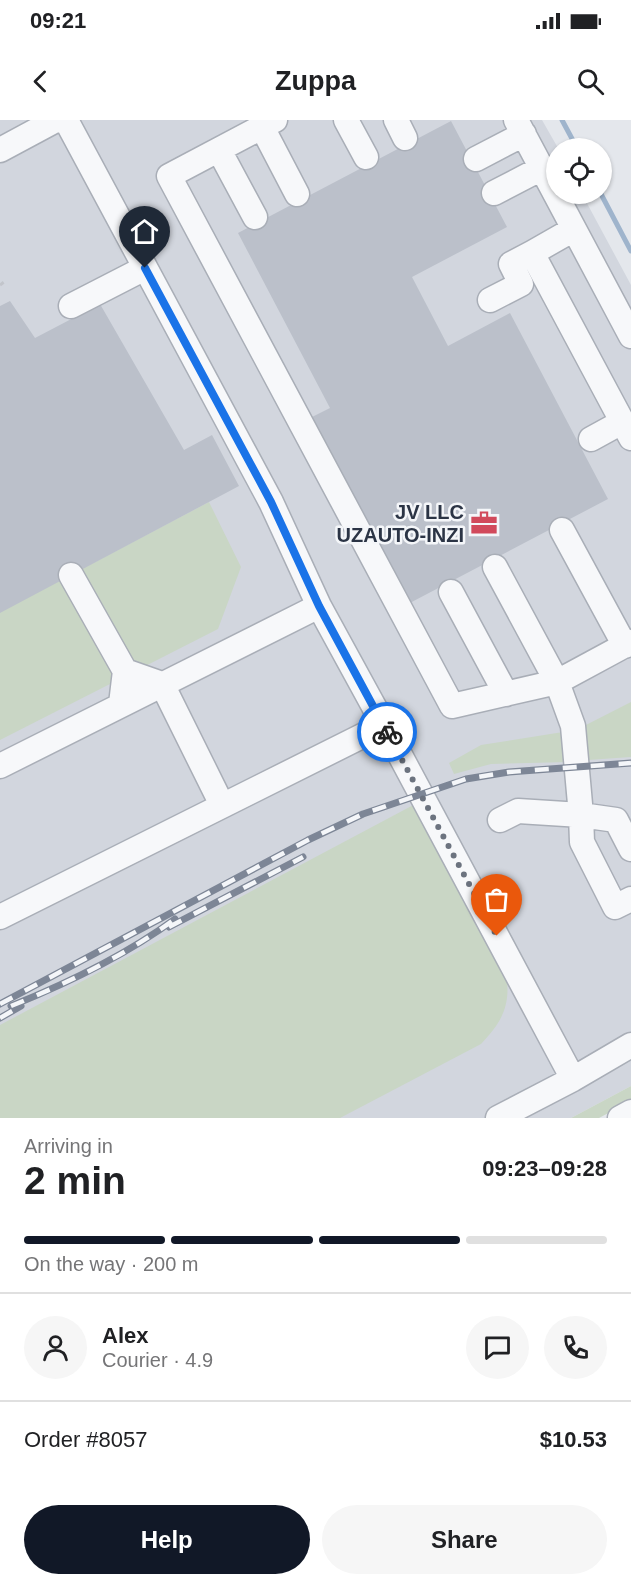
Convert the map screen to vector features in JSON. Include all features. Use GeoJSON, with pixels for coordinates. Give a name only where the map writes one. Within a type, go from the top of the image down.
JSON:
{"type":"FeatureCollection","features":[{"type":"Feature","properties":{"kind":"lane"},"geometry":{"type":"LineString","coordinates":[[0,150],[56,120]]}},
{"type":"Feature","properties":{"kind":"lane"},"geometry":{"type":"LineString","coordinates":[[66,120],[271,502],[319,606],[573,1079]]}},
{"type":"Feature","properties":{"kind":"lane"},"geometry":{"type":"LineString","coordinates":[[346,120],[366,157]]}},
{"type":"Feature","properties":{"kind":"lane"},"geometry":{"type":"LineString","coordinates":[[297,194],[268,124],[169,176],[452,706],[557,682],[628,644],[562,530]]}},
{"type":"Feature","properties":{"kind":"lane"},"geometry":{"type":"LineString","coordinates":[[476,159],[520,127],[631,336]]}},
{"type":"Feature","properties":{"kind":"lane"},"geometry":{"type":"LineString","coordinates":[[219,150],[255,218]]}},
{"type":"Feature","properties":{"kind":"lane"},"geometry":{"type":"LineString","coordinates":[[494,193],[542,168]]}},
{"type":"Feature","properties":{"kind":"lane"},"geometry":{"type":"LineString","coordinates":[[490,300],[522,284],[511,264],[574,229]]}},
{"type":"Feature","properties":{"kind":"lane"},"geometry":{"type":"LineString","coordinates":[[532,253],[627,430],[591,439]]}},
{"type":"Feature","properties":{"kind":"lane"},"geometry":{"type":"LineString","coordinates":[[71,306],[145,268]]}},
{"type":"Feature","properties":{"kind":"lane"},"geometry":{"type":"LineString","coordinates":[[495,567],[557,682],[573,726],[582,842],[615,908],[631,899]]}},
{"type":"Feature","properties":{"kind":"lane"},"geometry":{"type":"LineString","coordinates":[[71,575],[125,670],[121,704]]}},
{"type":"Feature","properties":{"kind":"lane"},"geometry":{"type":"LineString","coordinates":[[451,592],[506,694]]}},
{"type":"Feature","properties":{"kind":"lane"},"geometry":{"type":"LineString","coordinates":[[0,766],[319,606]]}},
{"type":"Feature","properties":{"kind":"lane"},"geometry":{"type":"LineString","coordinates":[[125,670],[162,684],[222,806]]}},
{"type":"Feature","properties":{"kind":"lane"},"geometry":{"type":"LineString","coordinates":[[0,917],[384,725]]}},
{"type":"Feature","properties":{"kind":"lane"},"geometry":{"type":"LineString","coordinates":[[500,820],[518,811],[623,816],[631,849]]}},
{"type":"Feature","properties":{"kind":"lane"},"geometry":{"type":"LineString","coordinates":[[498,1118],[573,1079],[631,1045]]}},
{"type":"Feature","properties":{"kind":"lane"},"geometry":{"type":"LineString","coordinates":[[620,1118],[631,1112]]}},
{"type":"Feature","properties":{"kind":"path"},"geometry":{"type":"LineString","coordinates":[[0,285],[4,282]]}},
{"type":"Feature","properties":{"kind":"shaded area"},"geometry":{"type":"Polygon","coordinates":[[[0,120],[542,120],[552,138],[546,138],[546,204],[587,204],[631,285],[631,1086],[571,1118],[0,1118],[0,120]]]}},
{"type":"Feature","properties":{"kind":"green space"},"geometry":{"type":"Polygon","coordinates":[[[209,502],[241,567],[218,629],[0,740],[0,612],[209,502]]]}},
{"type":"Feature","properties":{"kind":"green space"},"geometry":{"type":"Polygon","coordinates":[[[631,702],[631,757],[588,760],[582,727],[631,702]]]}},
{"type":"Feature","properties":{"kind":"green space"},"geometry":{"type":"Polygon","coordinates":[[[563,732],[568,762],[491,764],[454,774],[449,763],[481,745],[563,732]]]}},
{"type":"Feature","properties":{"kind":"green space"},"geometry":{"type":"Polygon","coordinates":[[[419,802],[504,963],[507,987],[505,1007],[497,1025],[481,1044],[340,1118],[0,1118],[0,1025],[419,802]]]}},
{"type":"Feature","properties":{"kind":"green space"},"geometry":{"type":"Polygon","coordinates":[[[631,1086],[631,1101],[599,1118],[571,1118],[631,1086]]]}},
{"type":"Feature","properties":{"kind":"building"},"geometry":{"type":"Polygon","coordinates":[[[451,121],[507,227],[412,277],[448,346],[510,313],[608,499],[406,605],[308,419],[330,408],[238,233],[451,121]]]}},
{"type":"Feature","properties":{"kind":"building"},"geometry":{"type":"Polygon","coordinates":[[[10,301],[35,338],[100,304],[184,450],[212,435],[239,486],[0,613],[0,306],[10,301]]]}},
{"type":"Feature","properties":{"kind":"waterway"},"geometry":{"type":"LineString","coordinates":[[562,120],[572,138]]}},
{"type":"Feature","properties":{"kind":"waterway"},"geometry":{"type":"LineString","coordinates":[[606,204],[631,251]]}},
{"type":"Feature","properties":{"kind":"railway"},"geometry":{"type":"LineString","coordinates":[[0,1004],[308,840],[363,814],[466,779],[509,772],[631,763]]}},
{"type":"Feature","properties":{"kind":"railway"},"geometry":{"type":"LineString","coordinates":[[169,927],[303,857]]}},
{"type":"Feature","properties":{"kind":"railway"},"geometry":{"type":"LineString","coordinates":[[11,1006],[96,967],[137,945],[175,919]]}},
{"type":"Feature","properties":{"kind":"railway"},"geometry":{"type":"LineString","coordinates":[[0,1018],[21,1006]]}},
{"type":"Feature","properties":{"kind":"way so far"},"geometry":{"type":"LineString","coordinates":[[387,732],[497,936]]}},
{"type":"Feature","properties":{"kind":"place","name":"JV LLC UZAUTO-INZI"},"geometry":{"type":"Point","coordinates":[484,523]}},
{"type":"Feature","properties":{"kind":"route"},"geometry":{"type":"LineString","coordinates":[[145,268],[271,502],[319,606],[387,732]]}}]}
